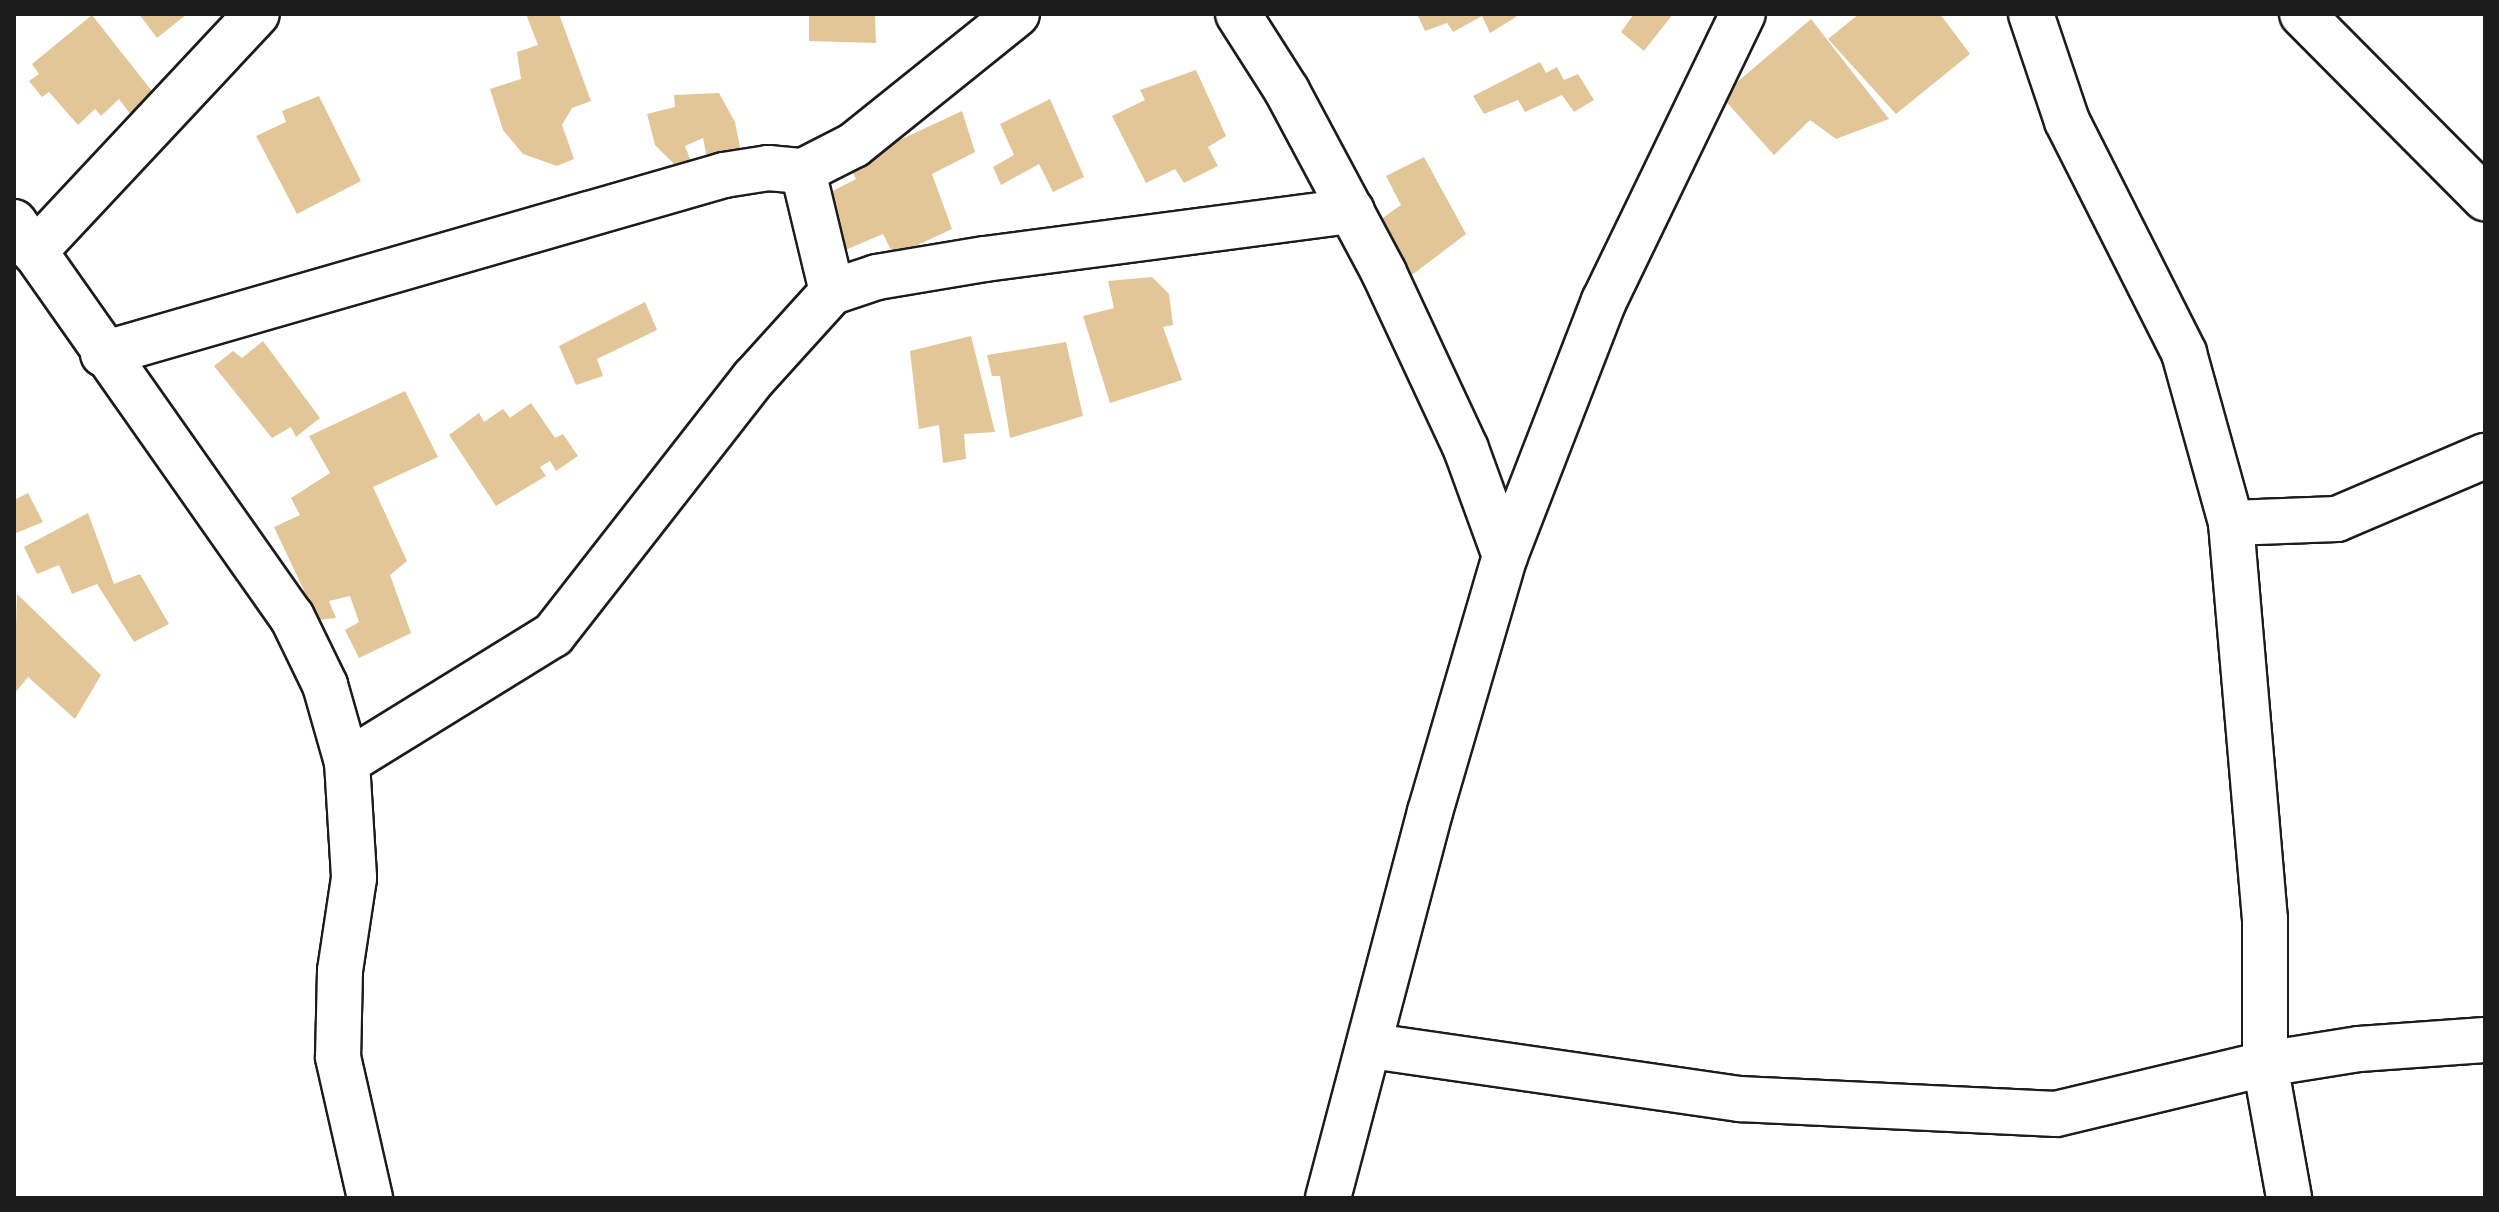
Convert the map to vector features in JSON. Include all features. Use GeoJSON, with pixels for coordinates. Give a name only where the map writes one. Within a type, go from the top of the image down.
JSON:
{"type":"FeatureCollection","features":[{"type":"Feature","properties":{"kind":"street"},"geometry":{"type":"LineString","coordinates":[[257,14],[24,237],[103,354],[292,617],[325,685],[347,762],[354,878],[340,971],[338,1057],[370,1198]]}},
{"type":"Feature","properties":{"kind":"street"},"geometry":{"type":"LineString","coordinates":[[103,354],[724,175],[768,168],[803,171],[854,145],[1017,14]]}},
{"type":"Feature","properties":{"kind":"street"},"geometry":{"type":"LineString","coordinates":[[1238,14],[1352,211],[1466,449],[1505,556]]}},
{"type":"Feature","properties":{"kind":"street"},"geometry":{"type":"LineString","coordinates":[[1328,1198],[1372,1046],[1430,812],[1505,556],[1604,301],[1743,14]]}},
{"type":"Feature","properties":{"kind":"street"},"geometry":{"type":"LineString","coordinates":[[2031,14],[2067,121],[2184,353],[2231,523],[2265,919],[2265,1064],[2289,1198]]}},
{"type":"Feature","properties":{"kind":"street"},"geometry":{"type":"LineString","coordinates":[[2302,14],[2485,198]]}},
{"type":"Feature","properties":{"kind":"street"},"geometry":{"type":"LineString","coordinates":[[803,171],[832,292]]}},
{"type":"Feature","properties":{"kind":"street"},"geometry":{"type":"LineString","coordinates":[[347,762],[553,635],[754,378],[832,292],[877,277],[970,261],[1352,211]]}},
{"type":"Feature","properties":{"kind":"street"},"geometry":{"type":"LineString","coordinates":[[2231,523],[2337,519],[2485,456]]}},
{"type":"Feature","properties":{"kind":"street"},"geometry":{"type":"LineString","coordinates":[[1372,1046],[1740,1099],[2056,1114],[2203,1075],[2265,1064],[2359,1049],[2485,1040]]}},
{"type":"Feature","properties":{"kind":"building"},"geometry":{"type":"Polygon","coordinates":[[[139,14],[187,14],[157,38],[139,14]]]}},
{"type":"Feature","properties":{"kind":"building"},"geometry":{"type":"Polygon","coordinates":[[[526,14],[559,14],[591,101],[572,108],[562,125],[574,159],[557,166],[523,154],[503,130],[490,89],[521,79],[517,52],[538,45],[526,14]]]}},
{"type":"Feature","properties":{"kind":"building"},"geometry":{"type":"Polygon","coordinates":[[[809,14],[875,14],[876,43],[809,41],[809,14]]]}},
{"type":"Feature","properties":{"kind":"building"},"geometry":{"type":"Polygon","coordinates":[[[1417,14],[1514,14],[1516,17],[1490,33],[1482,16],[1453,32],[1447,23],[1425,31],[1417,14]]]}},
{"type":"Feature","properties":{"kind":"building"},"geometry":{"type":"Polygon","coordinates":[[[1634,14],[1673,14],[1644,51],[1621,32],[1634,14]]]}},
{"type":"Feature","properties":{"kind":"building"},"geometry":{"type":"Polygon","coordinates":[[[1859,14],[1940,14],[1970,54],[1896,114],[1828,39],[1859,14]]]}},
{"type":"Feature","properties":{"kind":"building"},"geometry":{"type":"Polygon","coordinates":[[[92,15],[159,100],[134,119],[119,99],[101,116],[95,109],[78,125],[49,92],[42,97],[29,81],[39,74],[32,64],[92,15]]]}},
{"type":"Feature","properties":{"kind":"building"},"geometry":{"type":"Polygon","coordinates":[[[1811,19],[1889,119],[1836,139],[1810,120],[1774,155],[1721,96],[1811,19]]]}},
{"type":"Feature","properties":{"kind":"building"},"geometry":{"type":"Polygon","coordinates":[[[1540,62],[1546,73],[1557,67],[1564,80],[1578,74],[1594,100],[1574,112],[1562,95],[1525,112],[1518,100],[1484,114],[1473,96],[1540,62]]]}},
{"type":"Feature","properties":{"kind":"building"},"geometry":{"type":"Polygon","coordinates":[[[1196,70],[1226,136],[1208,147],[1218,166],[1184,183],[1175,169],[1146,183],[1112,116],[1145,100],[1140,90],[1196,70]]]}},
{"type":"Feature","properties":{"kind":"building"},"geometry":{"type":"Polygon","coordinates":[[[719,93],[735,122],[741,152],[709,167],[703,138],[685,146],[691,161],[674,164],[655,145],[647,114],[675,107],[674,95],[719,93]]]}},
{"type":"Feature","properties":{"kind":"building"},"geometry":{"type":"Polygon","coordinates":[[[319,96],[361,181],[297,214],[256,136],[286,122],[282,111],[319,96]]]}},
{"type":"Feature","properties":{"kind":"building"},"geometry":{"type":"Polygon","coordinates":[[[1050,99],[1084,177],[1053,192],[1039,164],[1001,185],[993,167],[1014,155],[1000,124],[1050,99]]]}},
{"type":"Feature","properties":{"kind":"building"},"geometry":{"type":"Polygon","coordinates":[[[962,111],[975,152],[932,174],[952,229],[894,256],[883,234],[843,251],[821,197],[856,179],[848,164],[962,111]]]}},
{"type":"Feature","properties":{"kind":"building"},"geometry":{"type":"Polygon","coordinates":[[[1424,157],[1466,234],[1400,284],[1370,227],[1401,205],[1386,176],[1424,157]]]}},
{"type":"Feature","properties":{"kind":"building"},"geometry":{"type":"Polygon","coordinates":[[[1152,277],[1169,294],[1173,325],[1163,327],[1182,380],[1110,403],[1083,316],[1114,308],[1108,281],[1152,277]]]}},
{"type":"Feature","properties":{"kind":"building"},"geometry":{"type":"Polygon","coordinates":[[[645,302],[657,330],[597,359],[603,376],[576,385],[559,346],[645,302]]]}},
{"type":"Feature","properties":{"kind":"building"},"geometry":{"type":"Polygon","coordinates":[[[971,336],[995,432],[964,434],[966,459],[943,463],[939,425],[919,429],[910,351],[971,336]]]}},
{"type":"Feature","properties":{"kind":"building"},"geometry":{"type":"Polygon","coordinates":[[[263,341],[320,418],[296,437],[291,427],[272,438],[214,366],[233,351],[242,358],[263,341]]]}},
{"type":"Feature","properties":{"kind":"building"},"geometry":{"type":"Polygon","coordinates":[[[1066,342],[1083,416],[1010,438],[1000,376],[992,376],[987,355],[1066,342]]]}},
{"type":"Feature","properties":{"kind":"building"},"geometry":{"type":"Polygon","coordinates":[[[405,391],[438,457],[373,487],[407,561],[390,575],[411,633],[359,658],[345,630],[359,622],[350,596],[329,601],[336,618],[318,620],[274,527],[300,515],[291,498],[330,473],[309,436],[405,391]]]}},
{"type":"Feature","properties":{"kind":"building"},"geometry":{"type":"Polygon","coordinates":[[[531,403],[555,438],[563,434],[578,456],[556,471],[550,461],[540,467],[546,476],[496,506],[449,435],[479,413],[484,422],[503,409],[510,418],[531,403]]]}},
{"type":"Feature","properties":{"kind":"building"},"geometry":{"type":"Polygon","coordinates":[[[28,493],[43,522],[14,534],[14,500],[28,493]]]}},
{"type":"Feature","properties":{"kind":"building"},"geometry":{"type":"Polygon","coordinates":[[[88,513],[114,584],[140,574],[169,624],[134,642],[97,584],[72,594],[59,565],[37,574],[24,547],[88,513]]]}},
{"type":"Feature","properties":{"kind":"building"},"geometry":{"type":"Polygon","coordinates":[[[17,594],[101,675],[75,719],[28,677],[14,694],[17,594]]]}}]}
